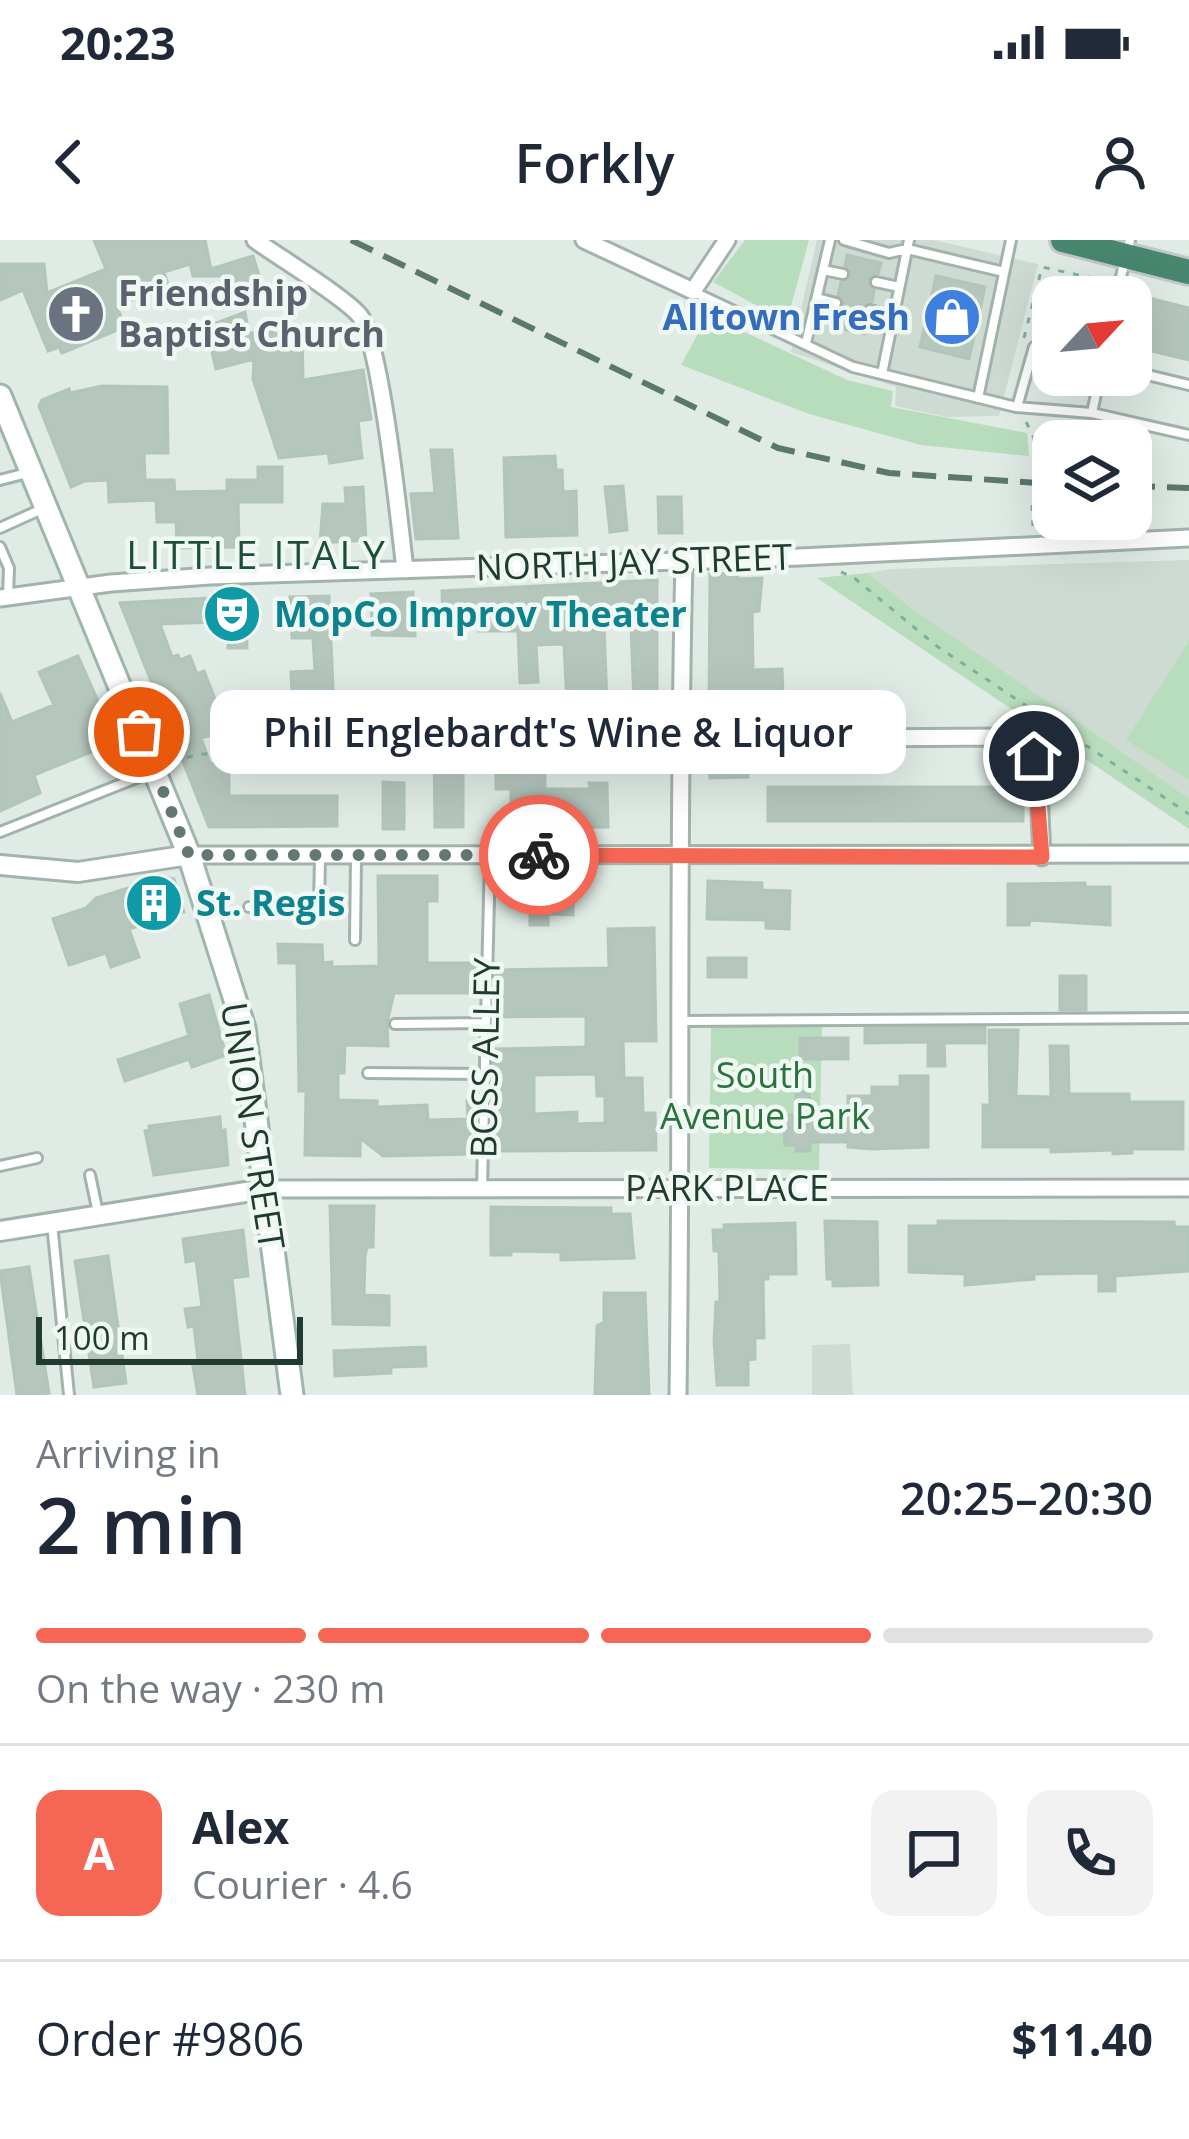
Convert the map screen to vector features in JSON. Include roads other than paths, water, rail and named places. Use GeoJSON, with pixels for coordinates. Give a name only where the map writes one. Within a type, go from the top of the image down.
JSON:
{"type":"FeatureCollection","features":[{"type":"Feature","properties":{"kind":"highway"},"geometry":{"type":"LineString","coordinates":[[1063,240],[1128,248],[1189,272]]}},
{"type":"Feature","properties":{"kind":"main road","name":"UNION STREET"},"geometry":{"type":"LineString","coordinates":[[3,409],[189,855],[244,1028],[292,1395]]}},
{"type":"Feature","properties":{"kind":"street"},"geometry":{"type":"LineString","coordinates":[[255,240],[359,315],[370,339],[405,570]]}},
{"type":"Feature","properties":{"kind":"street"},"geometry":{"type":"LineString","coordinates":[[587,241],[693,291],[727,240]]}},
{"type":"Feature","properties":{"kind":"street","name":"NORTH JAY STREET"},"geometry":{"type":"LineString","coordinates":[[4,598],[154,580],[1189,538]]}},
{"type":"Feature","properties":{"kind":"street"},"geometry":{"type":"LineString","coordinates":[[678,1395],[677,856],[684,561]]}},
{"type":"Feature","properties":{"kind":"street"},"geometry":{"type":"LineString","coordinates":[[800,730],[849,738],[1004,737],[1019,742],[1034,756],[1038,769],[1042,857]]}},
{"type":"Feature","properties":{"kind":"street"},"geometry":{"type":"LineString","coordinates":[[1,865],[78,872],[189,855],[1189,854]]}},
{"type":"Feature","properties":{"kind":"street","name":"PARK PLACE"},"geometry":{"type":"LineString","coordinates":[[264,1189],[1189,1188]]}},
{"type":"Feature","properties":{"kind":"street"},"geometry":{"type":"LineString","coordinates":[[0,1231],[264,1189]]}},
{"type":"Feature","properties":{"kind":"lane"},"geometry":{"type":"LineString","coordinates":[[806,344],[830,240]]}},
{"type":"Feature","properties":{"kind":"lane"},"geometry":{"type":"LineString","coordinates":[[844,240],[889,253],[908,245],[1004,272]]}},
{"type":"Feature","properties":{"kind":"lane"},"geometry":{"type":"LineString","coordinates":[[978,398],[1011,240]]}},
{"type":"Feature","properties":{"kind":"lane"},"geometry":{"type":"LineString","coordinates":[[882,374],[908,245]]}},
{"type":"Feature","properties":{"kind":"lane"},"geometry":{"type":"LineString","coordinates":[[824,270],[843,274]]}},
{"type":"Feature","properties":{"kind":"lane"},"geometry":{"type":"LineString","coordinates":[[876,282],[899,287]]}},
{"type":"Feature","properties":{"kind":"lane"},"geometry":{"type":"LineString","coordinates":[[693,291],[853,368],[1016,407],[1092,413],[1189,435]]}},
{"type":"Feature","properties":{"kind":"lane"},"geometry":{"type":"LineString","coordinates":[[817,298],[836,303]]}},
{"type":"Feature","properties":{"kind":"lane"},"geometry":{"type":"LineString","coordinates":[[870,310],[893,316]]}},
{"type":"Feature","properties":{"kind":"lane"},"geometry":{"type":"LineString","coordinates":[[1016,407],[1032,353]]}},
{"type":"Feature","properties":{"kind":"lane"},"geometry":{"type":"LineString","coordinates":[[1152,376],[1189,386]]}},
{"type":"Feature","properties":{"kind":"lane"},"geometry":{"type":"LineString","coordinates":[[1092,413],[1096,396]]}},
{"type":"Feature","properties":{"kind":"lane"},"geometry":{"type":"LineString","coordinates":[[0,480],[31,472]]}},
{"type":"Feature","properties":{"kind":"lane"},"geometry":{"type":"LineString","coordinates":[[0,528],[46,507]]}},
{"type":"Feature","properties":{"kind":"lane"},"geometry":{"type":"LineString","coordinates":[[0,547],[9,568],[4,598]]}},
{"type":"Feature","properties":{"kind":"lane"},"geometry":{"type":"LineString","coordinates":[[290,723],[682,710]]}},
{"type":"Feature","properties":{"kind":"lane"},"geometry":{"type":"LineString","coordinates":[[0,832],[154,770]]}},
{"type":"Feature","properties":{"kind":"lane"},"geometry":{"type":"LineString","coordinates":[[0,851],[1,865]]}},
{"type":"Feature","properties":{"kind":"lane"},"geometry":{"type":"LineString","coordinates":[[249,907],[319,906],[320,855]]}},
{"type":"Feature","properties":{"kind":"lane"},"geometry":{"type":"LineString","coordinates":[[355,940],[356,855]]}},
{"type":"Feature","properties":{"kind":"lane","name":"BOSS ALLEY"},"geometry":{"type":"LineString","coordinates":[[482,1188],[490,855]]}},
{"type":"Feature","properties":{"kind":"lane"},"geometry":{"type":"LineString","coordinates":[[679,1022],[1189,1018]]}},
{"type":"Feature","properties":{"kind":"lane"},"geometry":{"type":"LineString","coordinates":[[394,1024],[486,1024]]}},
{"type":"Feature","properties":{"kind":"lane"},"geometry":{"type":"LineString","coordinates":[[368,1073],[484,1074]]}},
{"type":"Feature","properties":{"kind":"lane"},"geometry":{"type":"LineString","coordinates":[[0,1166],[37,1158]]}},
{"type":"Feature","properties":{"kind":"lane"},"geometry":{"type":"LineString","coordinates":[[90,1175],[98,1215]]}},
{"type":"Feature","properties":{"kind":"lane"},"geometry":{"type":"LineString","coordinates":[[51,1222],[69,1395]]}},
{"type":"Feature","properties":{"kind":"railway"},"geometry":{"type":"LineString","coordinates":[[351,240],[778,448],[889,473],[1032,483]]}},
{"type":"Feature","properties":{"kind":"railway"},"geometry":{"type":"LineString","coordinates":[[1152,487],[1189,488]]}},
{"type":"Feature","properties":{"kind":"place","name":"Friendship Baptist Church"},"geometry":{"type":"Point","coordinates":[76,314]}},
{"type":"Feature","properties":{"kind":"place","name":"Alltown Fresh"},"geometry":{"type":"Point","coordinates":[952,317]}},
{"type":"Feature","properties":{"kind":"place","name":"MopCo Improv Theater"},"geometry":{"type":"Point","coordinates":[232,614]}},
{"type":"Feature","properties":{"kind":"place","name":"Phil Englebardt's Wine & Liquor"},"geometry":{"type":"Point","coordinates":[139,732]}},
{"type":"Feature","properties":{"kind":"place","name":"St. Regis"},"geometry":{"type":"Point","coordinates":[154,903]}},
{"type":"Feature","properties":{"kind":"district","name":"LITTLE ITALY"},"geometry":{"type":"Point","coordinates":[257,555]}},
{"type":"Feature","properties":{"kind":"park label","name":"South Avenue Park"},"geometry":{"type":"Point","coordinates":[765,1096]}}]}
